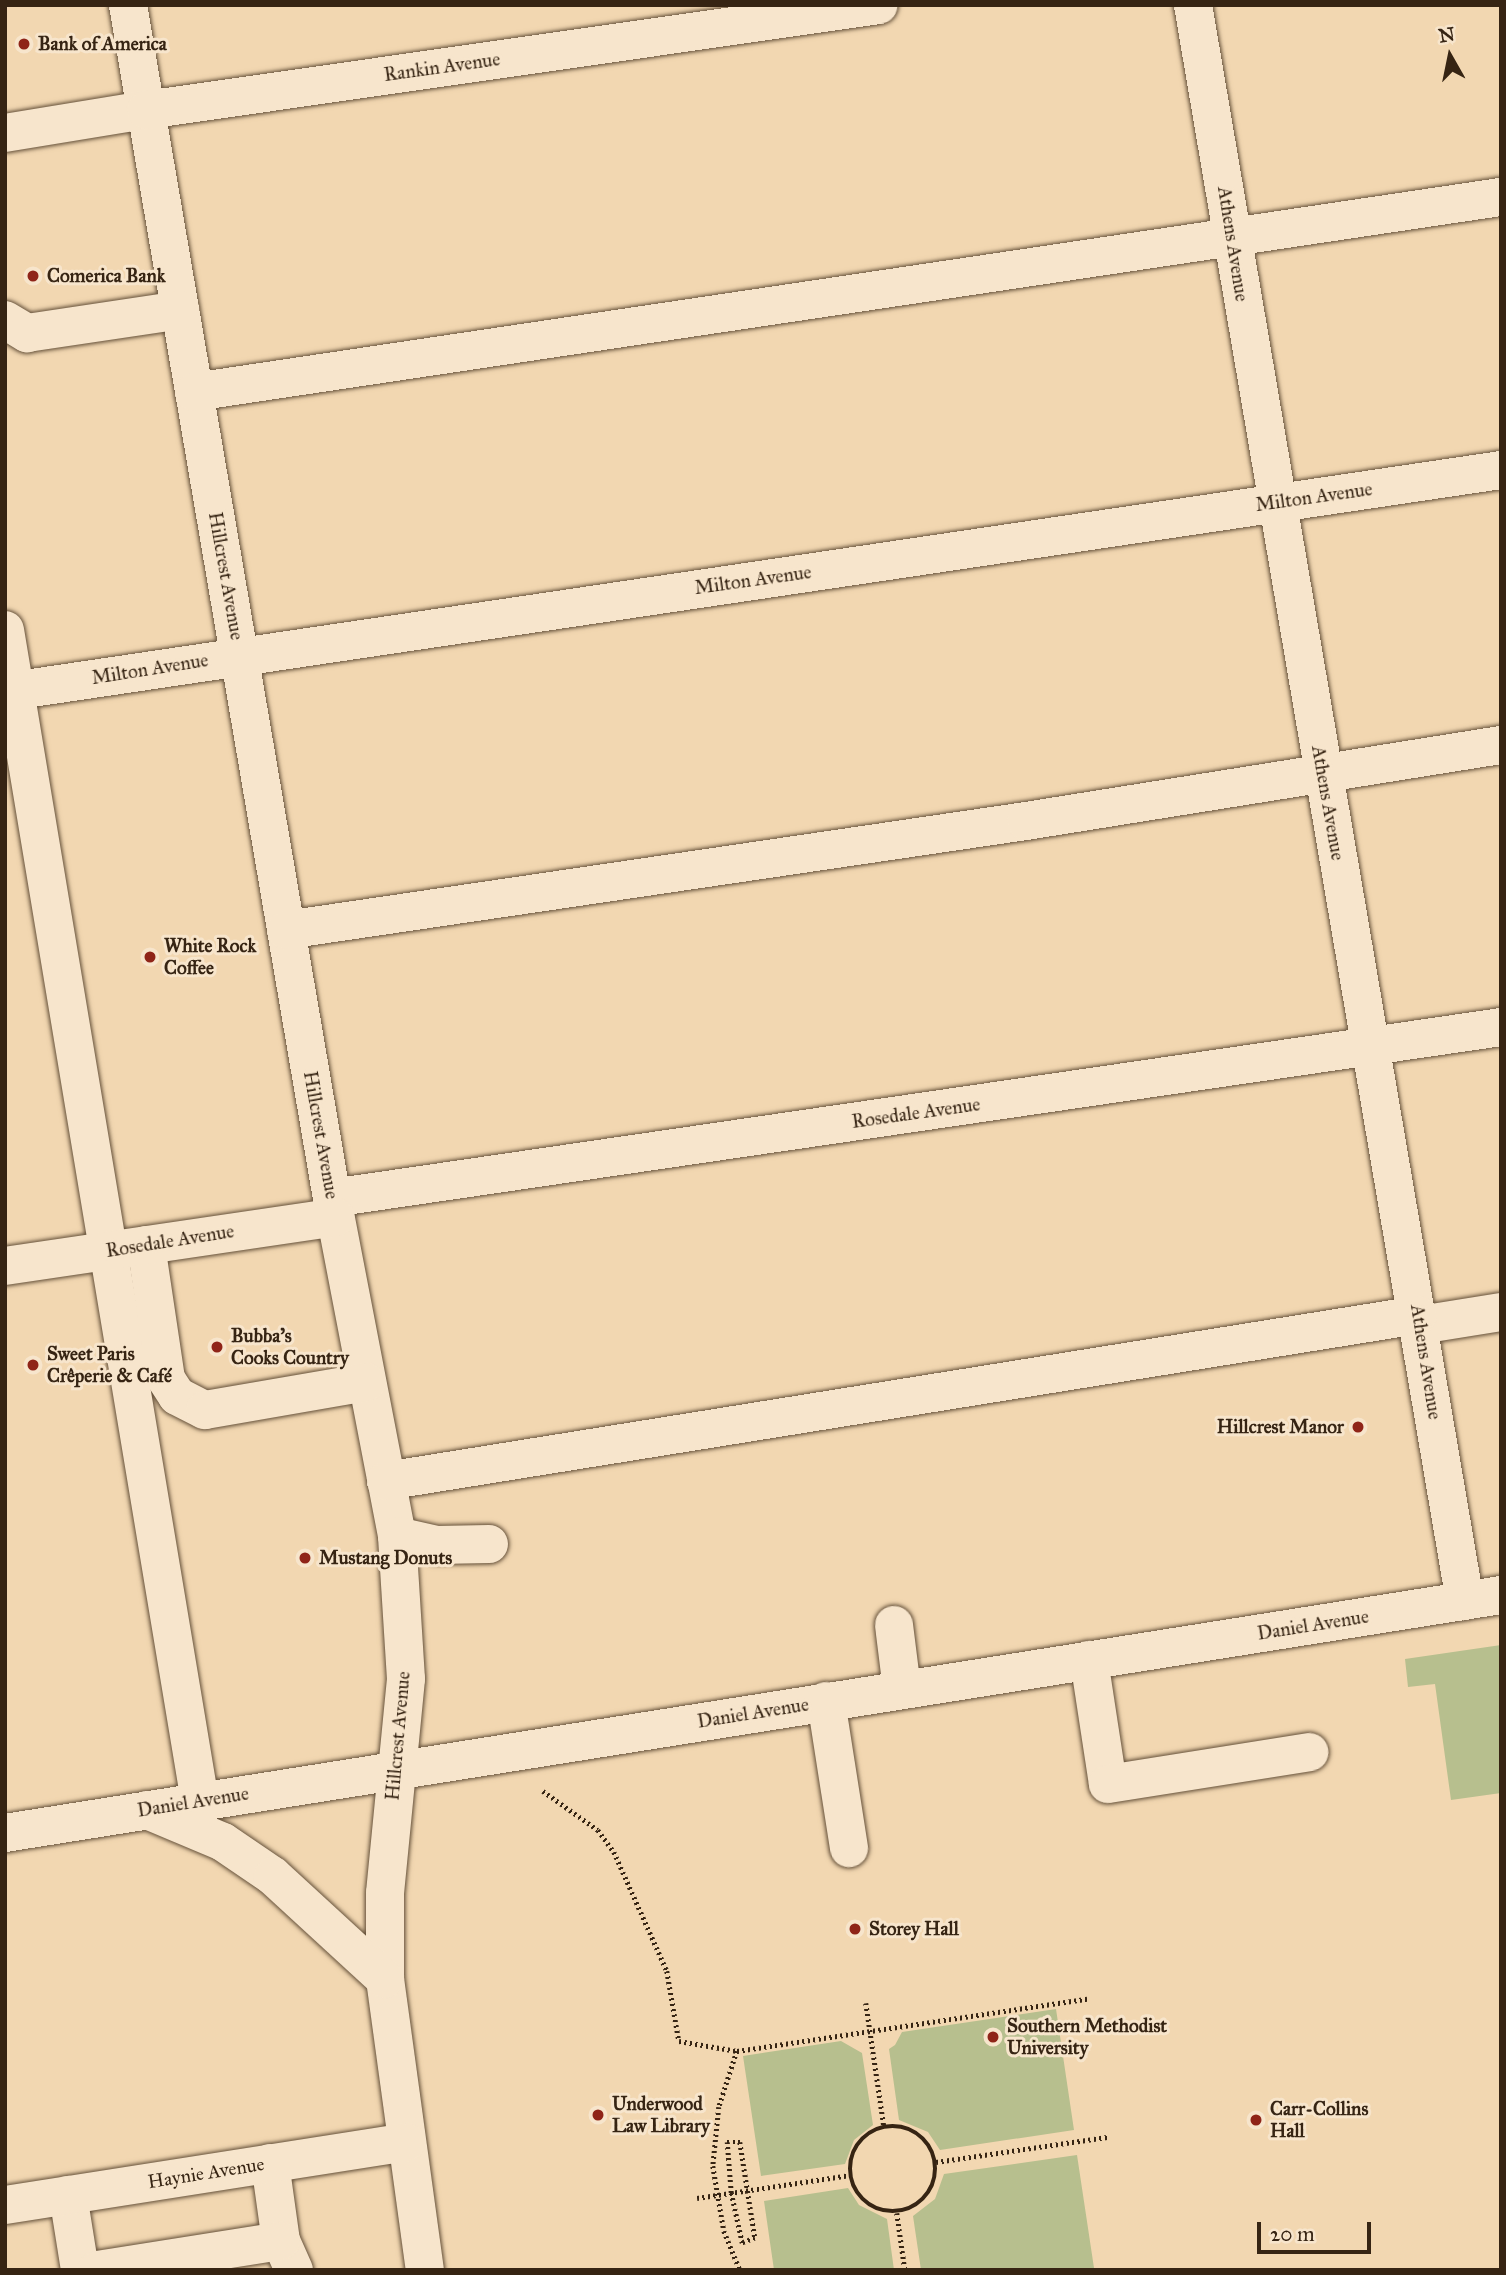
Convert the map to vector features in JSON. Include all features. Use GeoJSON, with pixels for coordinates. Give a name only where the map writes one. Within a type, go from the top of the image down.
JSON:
{"type":"FeatureCollection","features":[{"type":"Feature","properties":{"kind":"street","name":"Hillcrest Avenue"},"geometry":{"type":"LineString","coordinates":[[128,5],[334,1208],[397,1536],[406,1679],[395,1769],[385,1893],[385,1979],[425,2270]]}},
{"type":"Feature","properties":{"kind":"street","name":"Rankin Avenue"},"geometry":{"type":"LineString","coordinates":[[5,133],[146,110],[879,5]]}},
{"type":"Feature","properties":{"kind":"street","name":"Athens Avenue"},"geometry":{"type":"LineString","coordinates":[[1193,5],[1276,503],[1419,1320],[1483,1598]]}},
{"type":"Feature","properties":{"kind":"street"},"geometry":{"type":"LineString","coordinates":[[194,392],[1501,197]]}},
{"type":"Feature","properties":{"kind":"street"},"geometry":{"type":"LineString","coordinates":[[5,320],[27,333],[180,310]]}},
{"type":"Feature","properties":{"kind":"street","name":"Milton Avenue"},"geometry":{"type":"LineString","coordinates":[[10,691],[239,654],[1501,470]]}},
{"type":"Feature","properties":{"kind":"street"},"geometry":{"type":"LineString","coordinates":[[5,630],[10,691],[128,1248],[166,1379],[177,1396],[205,1410],[367,1382]]}},
{"type":"Feature","properties":{"kind":"street"},"geometry":{"type":"LineString","coordinates":[[286,930],[1026,821],[1501,745]]}},
{"type":"Feature","properties":{"kind":"street","name":"Rosedale Avenue"},"geometry":{"type":"LineString","coordinates":[[5,1266],[128,1248],[334,1208],[1501,1027]]}},
{"type":"Feature","properties":{"kind":"street"},"geometry":{"type":"LineString","coordinates":[[128,1248],[200,1801]]}},
{"type":"Feature","properties":{"kind":"street"},"geometry":{"type":"LineString","coordinates":[[386,1481],[1419,1320],[1501,1312]]}},
{"type":"Feature","properties":{"kind":"street"},"geometry":{"type":"LineString","coordinates":[[397,1536],[437,1545],[489,1544]]}},
{"type":"Feature","properties":{"kind":"street","name":"Daniel Avenue"},"geometry":{"type":"LineString","coordinates":[[5,1832],[1483,1598]]}},
{"type":"Feature","properties":{"kind":"street"},"geometry":{"type":"LineString","coordinates":[[894,1625],[902,1689]]}},
{"type":"Feature","properties":{"kind":"street"},"geometry":{"type":"LineString","coordinates":[[1089,1660],[1108,1784],[1309,1752]]}},
{"type":"Feature","properties":{"kind":"street"},"geometry":{"type":"LineString","coordinates":[[826,1701],[849,1847]]}},
{"type":"Feature","properties":{"kind":"street"},"geometry":{"type":"LineString","coordinates":[[147,1810],[223,1842],[273,1876],[385,1979]]}},
{"type":"Feature","properties":{"kind":"street","name":"Haynie Avenue"},"geometry":{"type":"LineString","coordinates":[[5,2204],[406,2142]]}},
{"type":"Feature","properties":{"kind":"street"},"geometry":{"type":"LineString","coordinates":[[97,2270],[287,2255],[270,2163]]}},
{"type":"Feature","properties":{"kind":"street"},"geometry":{"type":"LineString","coordinates":[[68,2194],[80,2270]]}},
{"type":"Feature","properties":{"kind":"path"},"geometry":{"type":"LineString","coordinates":[[543,1791],[598,1830],[614,1852],[667,1971],[678,2041],[737,2051],[1087,1999]]}},
{"type":"Feature","properties":{"kind":"path"},"geometry":{"type":"LineString","coordinates":[[866,2003],[884,2127]]}},
{"type":"Feature","properties":{"kind":"path"},"geometry":{"type":"LineString","coordinates":[[737,2051],[726,2079],[716,2126],[713,2166],[724,2231],[740,2270]]}},
{"type":"Feature","properties":{"kind":"path"},"geometry":{"type":"LineString","coordinates":[[884,2127],[907,2128],[918,2133],[927,2141],[936,2162],[936,2175],[927,2196],[919,2204],[897,2213],[878,2210],[862,2200],[850,2175],[849,2165],[857,2144],[865,2136],[884,2127]]}},
{"type":"Feature","properties":{"kind":"path"},"geometry":{"type":"LineString","coordinates":[[936,2162],[1107,2137]]}},
{"type":"Feature","properties":{"kind":"path"},"geometry":{"type":"LineString","coordinates":[[727,2142],[740,2142],[746,2191],[755,2238],[742,2243],[731,2193],[727,2142]]}},
{"type":"Feature","properties":{"kind":"path"},"geometry":{"type":"LineString","coordinates":[[697,2198],[850,2175]]}},
{"type":"Feature","properties":{"kind":"path"},"geometry":{"type":"LineString","coordinates":[[897,2213],[905,2270]]}},
{"type":"Feature","properties":{"kind":"green space"},"geometry":{"type":"Polygon","coordinates":[[[1501,1645],[1501,1793],[1451,1800],[1435,1684],[1408,1687],[1405,1659],[1501,1645]]]}},
{"type":"Feature","properties":{"kind":"green space"},"geometry":{"type":"Polygon","coordinates":[[[1056,2009],[1074,2130],[940,2150],[928,2132],[899,2120],[889,2049],[895,2045],[902,2032],[1056,2009]]]}},
{"type":"Feature","properties":{"kind":"green space"},"geometry":{"type":"Polygon","coordinates":[[[841,2041],[862,2053],[873,2125],[854,2140],[845,2164],[761,2176],[743,2056],[841,2041]]]}},
{"type":"Feature","properties":{"kind":"green space"},"geometry":{"type":"Polygon","coordinates":[[[1077,2155],[1094,2268],[921,2270],[913,2216],[935,2199],[944,2174],[1077,2155]]]}},
{"type":"Feature","properties":{"kind":"green space"},"geometry":{"type":"Polygon","coordinates":[[[848,2188],[859,2205],[887,2219],[894,2270],[774,2270],[764,2201],[848,2188]]]}},
{"type":"Feature","properties":{"kind":"place","name":"Bank of America"},"geometry":{"type":"Point","coordinates":[24,44]}},
{"type":"Feature","properties":{"kind":"place","name":"Comerica Bank"},"geometry":{"type":"Point","coordinates":[33,276]}},
{"type":"Feature","properties":{"kind":"place","name":"White Rock Coffee"},"geometry":{"type":"Point","coordinates":[150,957]}},
{"type":"Feature","properties":{"kind":"place","name":"Bubba's Cooks Country"},"geometry":{"type":"Point","coordinates":[217,1347]}},
{"type":"Feature","properties":{"kind":"place","name":"Sweet Paris Crêperie & Café"},"geometry":{"type":"Point","coordinates":[33,1365]}},
{"type":"Feature","properties":{"kind":"place","name":"Hillcrest Manor"},"geometry":{"type":"Point","coordinates":[1358,1427]}},
{"type":"Feature","properties":{"kind":"place","name":"Mustang Donuts"},"geometry":{"type":"Point","coordinates":[305,1558]}},
{"type":"Feature","properties":{"kind":"place","name":"Storey Hall"},"geometry":{"type":"Point","coordinates":[855,1929]}},
{"type":"Feature","properties":{"kind":"place","name":"Southern Methodist University"},"geometry":{"type":"Point","coordinates":[993,2037]}},
{"type":"Feature","properties":{"kind":"place","name":"Underwood Law Library"},"geometry":{"type":"Point","coordinates":[598,2115]}},
{"type":"Feature","properties":{"kind":"place","name":"Carr-Collins Hall"},"geometry":{"type":"Point","coordinates":[1256,2120]}}]}
